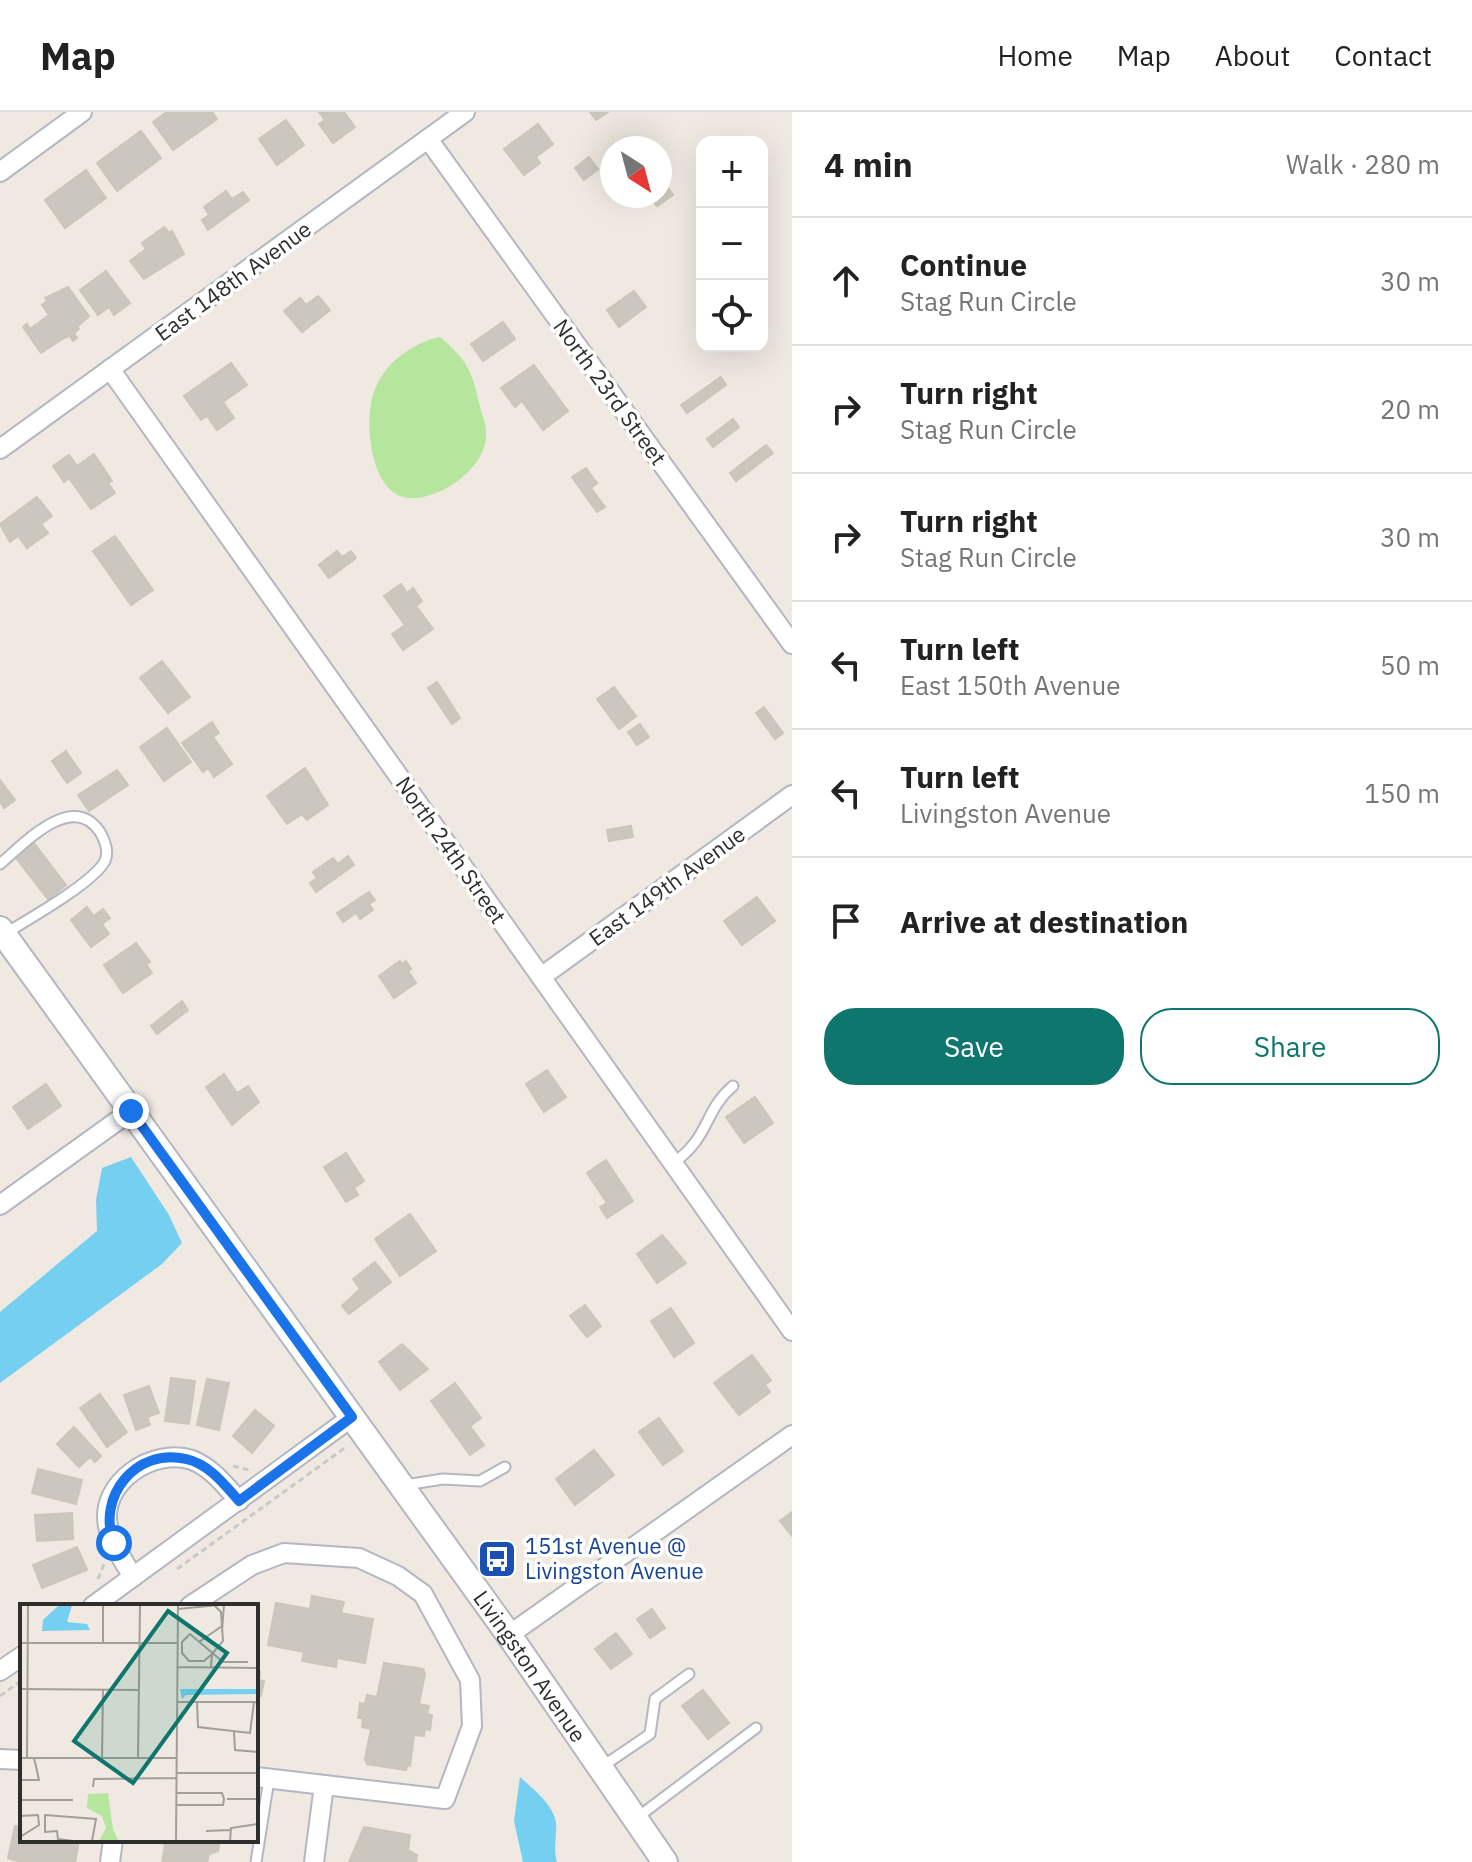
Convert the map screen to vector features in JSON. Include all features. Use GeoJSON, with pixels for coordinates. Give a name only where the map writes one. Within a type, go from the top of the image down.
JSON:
{"type":"FeatureCollection","features":[{"type":"Feature","properties":{"kind":"street"},"geometry":{"type":"LineString","coordinates":[[0,172],[82,112]]}},
{"type":"Feature","properties":{"kind":"street","name":"East 148th Avenue"},"geometry":{"type":"LineString","coordinates":[[0,449],[465,112]]}},
{"type":"Feature","properties":{"kind":"street","name":"North 23rd Street"},"geometry":{"type":"LineString","coordinates":[[428,139],[792,644]]}},
{"type":"Feature","properties":{"kind":"street","name":"North 24th Street"},"geometry":{"type":"LineString","coordinates":[[110,369],[792,1331]]}},
{"type":"Feature","properties":{"kind":"street","name":"East 149th Avenue"},"geometry":{"type":"LineString","coordinates":[[541,977],[792,795]]}},
{"type":"Feature","properties":{"kind":"street","name":"Livingston Avenue"},"geometry":{"type":"LineString","coordinates":[[2,932],[509,1635],[665,1862]]}},
{"type":"Feature","properties":{"kind":"street"},"geometry":{"type":"LineString","coordinates":[[0,1205],[131,1111]]}},
{"type":"Feature","properties":{"kind":"street"},"geometry":{"type":"LineString","coordinates":[[96,1604],[352,1417]]}},
{"type":"Feature","properties":{"kind":"street"},"geometry":{"type":"LineString","coordinates":[[509,1635],[792,1435]]}},
{"type":"Feature","properties":{"kind":"street"},"geometry":{"type":"LineString","coordinates":[[133,1577],[108,1526],[108,1511],[113,1495],[137,1468],[170,1457],[187,1459],[214,1474],[239,1501]]}},
{"type":"Feature","properties":{"kind":"street"},"geometry":{"type":"LineString","coordinates":[[193,1604],[252,1565],[284,1553],[359,1558],[398,1576],[423,1594],[470,1680],[472,1726],[445,1799],[262,1778]]}},
{"type":"Feature","properties":{"kind":"street"},"geometry":{"type":"LineString","coordinates":[[0,1671],[20,1657]]}},
{"type":"Feature","properties":{"kind":"street"},"geometry":{"type":"LineString","coordinates":[[0,1759],[20,1760]]}},
{"type":"Feature","properties":{"kind":"street"},"geometry":{"type":"LineString","coordinates":[[314,1862],[324,1785]]}},
{"type":"Feature","properties":{"kind":"street"},"geometry":{"type":"LineString","coordinates":[[110,1862],[113,1842]]}},
{"type":"Feature","properties":{"kind":"lane"},"geometry":{"type":"LineString","coordinates":[[0,864],[47,825],[75,815],[93,822],[106,848],[102,865],[64,897],[2,932]]}},
{"type":"Feature","properties":{"kind":"lane"},"geometry":{"type":"LineString","coordinates":[[673,1163],[693,1150],[723,1094],[733,1086]]}},
{"type":"Feature","properties":{"kind":"lane"},"geometry":{"type":"LineString","coordinates":[[402,1486],[443,1479],[480,1481],[505,1467]]}},
{"type":"Feature","properties":{"kind":"lane"},"geometry":{"type":"LineString","coordinates":[[600,1768],[650,1734],[655,1699],[689,1674]]}},
{"type":"Feature","properties":{"kind":"lane"},"geometry":{"type":"LineString","coordinates":[[635,1819],[756,1728]]}},
{"type":"Feature","properties":{"kind":"lane"},"geometry":{"type":"LineString","coordinates":[[258,1834],[262,1778]]}},
{"type":"Feature","properties":{"kind":"lane"},"geometry":{"type":"LineString","coordinates":[[256,1862],[257,1842]]}},
{"type":"Feature","properties":{"kind":"path"},"geometry":{"type":"LineString","coordinates":[[174,1571],[347,1446]]}},
{"type":"Feature","properties":{"kind":"path"},"geometry":{"type":"LineString","coordinates":[[225,1459],[242,1470],[257,1468]]}},
{"type":"Feature","properties":{"kind":"path"},"geometry":{"type":"LineString","coordinates":[[95,1584],[102,1573],[101,1556]]}},
{"type":"Feature","properties":{"kind":"path"},"geometry":{"type":"LineString","coordinates":[[0,1696],[20,1681]]}},
{"type":"Feature","properties":{"kind":"green space"},"geometry":{"type":"Polygon","coordinates":[[[440,337],[462,359],[470,373],[485,425],[485,446],[471,469],[460,479],[435,493],[409,498],[396,494],[386,485],[379,472],[369,425],[372,399],[382,376],[397,358],[417,345],[440,337]]]}},
{"type":"Feature","properties":{"kind":"water"},"geometry":{"type":"Polygon","coordinates":[[[131,1157],[169,1215],[182,1243],[162,1264],[0,1383],[0,1312],[97,1231],[96,1200],[102,1168],[131,1157]]]}},
{"type":"Feature","properties":{"kind":"water"},"geometry":{"type":"Polygon","coordinates":[[[520,1777],[542,1797],[554,1816],[557,1862],[523,1862],[514,1821],[520,1777]]]}},
{"type":"Feature","properties":{"kind":"building"},"geometry":{"type":"Polygon","coordinates":[[[167,112],[212,112],[217,119],[173,150],[153,122],[167,112]]]}},
{"type":"Feature","properties":{"kind":"building"},"geometry":{"type":"Polygon","coordinates":[[[319,112],[344,112],[355,127],[333,143],[319,124],[325,120],[319,112]]]}},
{"type":"Feature","properties":{"kind":"building"},"geometry":{"type":"Polygon","coordinates":[[[590,112],[608,112],[596,120],[590,112]]]}},
{"type":"Feature","properties":{"kind":"building"},"geometry":{"type":"Polygon","coordinates":[[[286,120],[304,145],[277,165],[259,139],[286,120]]]}},
{"type":"Feature","properties":{"kind":"building"},"geometry":{"type":"Polygon","coordinates":[[[538,124],[553,144],[536,157],[540,163],[524,175],[504,149],[538,124]]]}},
{"type":"Feature","properties":{"kind":"building"},"geometry":{"type":"Polygon","coordinates":[[[141,131],[161,158],[117,191],[97,163],[141,131]]]}},
{"type":"Feature","properties":{"kind":"building"},"geometry":{"type":"Polygon","coordinates":[[[589,157],[598,169],[584,180],[575,168],[589,157]]]}},
{"type":"Feature","properties":{"kind":"building"},"geometry":{"type":"Polygon","coordinates":[[[86,170],[106,198],[65,228],[45,200],[86,170]]]}},
{"type":"Feature","properties":{"kind":"building"},"geometry":{"type":"Polygon","coordinates":[[[226,191],[232,199],[243,192],[249,200],[208,230],[202,220],[209,215],[204,207],[226,191]]]}},
{"type":"Feature","properties":{"kind":"building"},"geometry":{"type":"Polygon","coordinates":[[[164,227],[169,233],[172,231],[184,254],[144,279],[130,261],[146,249],[142,243],[164,227]]]}},
{"type":"Feature","properties":{"kind":"building"},"geometry":{"type":"Polygon","coordinates":[[[106,271],[130,303],[114,315],[109,307],[98,315],[80,290],[106,271]]]}},
{"type":"Feature","properties":{"kind":"building"},"geometry":{"type":"Polygon","coordinates":[[[68,287],[89,316],[77,327],[79,329],[74,333],[77,338],[73,341],[70,336],[64,338],[41,353],[23,327],[27,324],[30,329],[49,315],[42,305],[47,301],[45,298],[68,287]]]}},
{"type":"Feature","properties":{"kind":"building"},"geometry":{"type":"Polygon","coordinates":[[[634,291],[646,307],[619,327],[607,310],[634,291]]]}},
{"type":"Feature","properties":{"kind":"building"},"geometry":{"type":"Polygon","coordinates":[[[318,296],[330,310],[302,332],[284,311],[300,298],[306,305],[318,296]]]}},
{"type":"Feature","properties":{"kind":"building"},"geometry":{"type":"Polygon","coordinates":[[[503,322],[515,339],[483,361],[471,344],[503,322]]]}},
{"type":"Feature","properties":{"kind":"building"},"geometry":{"type":"Polygon","coordinates":[[[231,363],[247,385],[223,402],[234,418],[217,430],[207,416],[201,420],[184,396],[231,363]]]}},
{"type":"Feature","properties":{"kind":"building"},"geometry":{"type":"Polygon","coordinates":[[[534,365],[568,411],[543,430],[522,401],[515,407],[501,388],[534,365]]]}},
{"type":"Feature","properties":{"kind":"building"},"geometry":{"type":"Polygon","coordinates":[[[721,377],[726,385],[687,413],[681,405],[721,377]]]}},
{"type":"Feature","properties":{"kind":"building"},"geometry":{"type":"Polygon","coordinates":[[[733,419],[739,427],[713,447],[707,439],[733,419]]]}},
{"type":"Feature","properties":{"kind":"building"},"geometry":{"type":"Polygon","coordinates":[[[766,445],[773,453],[736,481],[730,473],[766,445]]]}},
{"type":"Feature","properties":{"kind":"building"},"geometry":{"type":"Polygon","coordinates":[[[94,454],[112,481],[108,483],[115,493],[91,509],[69,478],[64,482],[53,466],[69,455],[77,466],[94,454]]]}},
{"type":"Feature","properties":{"kind":"building"},"geometry":{"type":"Polygon","coordinates":[[[586,468],[597,483],[591,488],[605,507],[597,512],[572,477],[586,468]]]}},
{"type":"Feature","properties":{"kind":"building"},"geometry":{"type":"Polygon","coordinates":[[[37,497],[52,516],[41,524],[48,533],[27,548],[18,536],[10,542],[0,524],[37,497]]]}},
{"type":"Feature","properties":{"kind":"building"},"geometry":{"type":"Polygon","coordinates":[[[115,536],[153,590],[131,605],[93,551],[115,536]]]}},
{"type":"Feature","properties":{"kind":"building"},"geometry":{"type":"Polygon","coordinates":[[[337,551],[342,557],[351,551],[356,558],[329,578],[319,565],[337,551]]]}},
{"type":"Feature","properties":{"kind":"building"},"geometry":{"type":"Polygon","coordinates":[[[401,584],[407,593],[413,588],[422,601],[416,606],[433,629],[403,650],[392,634],[405,625],[384,596],[401,584]]]}},
{"type":"Feature","properties":{"kind":"building"},"geometry":{"type":"Polygon","coordinates":[[[162,661],[190,697],[168,713],[140,678],[162,661]]]}},
{"type":"Feature","properties":{"kind":"building"},"geometry":{"type":"Polygon","coordinates":[[[437,682],[460,718],[452,724],[428,688],[437,682]]]}},
{"type":"Feature","properties":{"kind":"building"},"geometry":{"type":"Polygon","coordinates":[[[614,687],[636,716],[619,729],[597,699],[614,687]]]}},
{"type":"Feature","properties":{"kind":"building"},"geometry":{"type":"Polygon","coordinates":[[[764,707],[783,733],[775,739],[756,713],[764,707]]]}},
{"type":"Feature","properties":{"kind":"building"},"geometry":{"type":"Polygon","coordinates":[[[212,722],[219,733],[213,737],[232,764],[214,777],[208,768],[203,772],[182,743],[212,722]]]}},
{"type":"Feature","properties":{"kind":"building"},"geometry":{"type":"Polygon","coordinates":[[[640,724],[649,737],[637,745],[628,732],[640,724]]]}},
{"type":"Feature","properties":{"kind":"building"},"geometry":{"type":"Polygon","coordinates":[[[167,728],[191,762],[164,781],[140,747],[167,728]]]}},
{"type":"Feature","properties":{"kind":"building"},"geometry":{"type":"Polygon","coordinates":[[[66,751],[81,773],[67,783],[52,761],[66,751]]]}},
{"type":"Feature","properties":{"kind":"building"},"geometry":{"type":"Polygon","coordinates":[[[305,768],[328,805],[307,820],[302,814],[287,824],[267,796],[305,768]]]}},
{"type":"Feature","properties":{"kind":"building"},"geometry":{"type":"Polygon","coordinates":[[[117,770],[128,785],[89,811],[78,795],[117,770]]]}},
{"type":"Feature","properties":{"kind":"building"},"geometry":{"type":"Polygon","coordinates":[[[0,780],[15,800],[4,808],[0,802],[0,780]]]}},
{"type":"Feature","properties":{"kind":"building"},"geometry":{"type":"Polygon","coordinates":[[[631,826],[633,837],[609,841],[607,830],[631,826]]]}},
{"type":"Feature","properties":{"kind":"building"},"geometry":{"type":"Polygon","coordinates":[[[34,843],[66,885],[48,899],[16,858],[34,843]]]}},
{"type":"Feature","properties":{"kind":"building"},"geometry":{"type":"Polygon","coordinates":[[[348,856],[354,865],[316,892],[310,883],[317,878],[313,872],[333,858],[338,864],[348,856]]]}},
{"type":"Feature","properties":{"kind":"building"},"geometry":{"type":"Polygon","coordinates":[[[369,892],[375,900],[369,904],[373,910],[360,919],[356,913],[343,922],[337,913],[369,892]]]}},
{"type":"Feature","properties":{"kind":"building"},"geometry":{"type":"Polygon","coordinates":[[[757,897],[775,921],[742,945],[724,921],[757,897]]]}},
{"type":"Feature","properties":{"kind":"building"},"geometry":{"type":"Polygon","coordinates":[[[87,907],[94,916],[103,909],[110,918],[102,924],[109,934],[91,947],[71,920],[87,907]]]}},
{"type":"Feature","properties":{"kind":"building"},"geometry":{"type":"Polygon","coordinates":[[[136,943],[150,962],[146,964],[152,973],[123,993],[104,965],[136,943]]]}},
{"type":"Feature","properties":{"kind":"building"},"geometry":{"type":"Polygon","coordinates":[[[400,961],[402,964],[406,961],[416,983],[394,998],[379,976],[400,961]]]}},
{"type":"Feature","properties":{"kind":"building"},"geometry":{"type":"Polygon","coordinates":[[[182,1001],[188,1010],[157,1034],[151,1026],[182,1001]]]}},
{"type":"Feature","properties":{"kind":"building"},"geometry":{"type":"Polygon","coordinates":[[[547,1070],[566,1097],[544,1112],[526,1084],[547,1070]]]}},
{"type":"Feature","properties":{"kind":"building"},"geometry":{"type":"Polygon","coordinates":[[[224,1074],[237,1093],[248,1086],[259,1102],[232,1125],[206,1087],[224,1074]]]}},
{"type":"Feature","properties":{"kind":"building"},"geometry":{"type":"Polygon","coordinates":[[[46,1084],[61,1106],[28,1129],[13,1107],[46,1084]]]}},
{"type":"Feature","properties":{"kind":"building"},"geometry":{"type":"Polygon","coordinates":[[[755,1097],[773,1123],[744,1143],[726,1117],[755,1097]]]}},
{"type":"Feature","properties":{"kind":"building"},"geometry":{"type":"Polygon","coordinates":[[[346,1153],[364,1181],[354,1188],[358,1195],[346,1202],[324,1167],[346,1153]]]}},
{"type":"Feature","properties":{"kind":"building"},"geometry":{"type":"Polygon","coordinates":[[[606,1160],[633,1201],[607,1218],[600,1207],[607,1203],[587,1173],[606,1160]]]}},
{"type":"Feature","properties":{"kind":"building"},"geometry":{"type":"Polygon","coordinates":[[[410,1214],[436,1251],[400,1276],[375,1239],[410,1214]]]}},
{"type":"Feature","properties":{"kind":"building"},"geometry":{"type":"Polygon","coordinates":[[[662,1235],[686,1263],[657,1283],[637,1254],[662,1235]]]}},
{"type":"Feature","properties":{"kind":"building"},"geometry":{"type":"Polygon","coordinates":[[[375,1262],[391,1282],[349,1314],[342,1306],[360,1289],[353,1279],[375,1262]]]}},
{"type":"Feature","properties":{"kind":"building"},"geometry":{"type":"Polygon","coordinates":[[[585,1305],[601,1326],[587,1337],[570,1316],[585,1305]]]}},
{"type":"Feature","properties":{"kind":"building"},"geometry":{"type":"Polygon","coordinates":[[[671,1308],[694,1343],[674,1357],[651,1321],[671,1308]]]}},
{"type":"Feature","properties":{"kind":"building"},"geometry":{"type":"Polygon","coordinates":[[[402,1344],[428,1369],[400,1390],[379,1362],[402,1344]]]}},
{"type":"Feature","properties":{"kind":"building"},"geometry":{"type":"Polygon","coordinates":[[[752,1355],[771,1380],[765,1385],[770,1392],[739,1415],[714,1383],[752,1355]]]}},
{"type":"Feature","properties":{"kind":"building"},"geometry":{"type":"Polygon","coordinates":[[[171,1378],[195,1381],[189,1424],[165,1421],[171,1378]]]}},
{"type":"Feature","properties":{"kind":"building"},"geometry":{"type":"Polygon","coordinates":[[[207,1379],[229,1383],[219,1430],[197,1425],[207,1379]]]}},
{"type":"Feature","properties":{"kind":"building"},"geometry":{"type":"Polygon","coordinates":[[[455,1383],[481,1418],[470,1426],[484,1445],[470,1455],[431,1401],[455,1383]]]}},
{"type":"Feature","properties":{"kind":"building"},"geometry":{"type":"Polygon","coordinates":[[[149,1386],[159,1413],[147,1417],[150,1425],[136,1430],[124,1395],[149,1386]]]}},
{"type":"Feature","properties":{"kind":"building"},"geometry":{"type":"Polygon","coordinates":[[[100,1394],[127,1432],[107,1447],[80,1408],[100,1394]]]}},
{"type":"Feature","properties":{"kind":"building"},"geometry":{"type":"Polygon","coordinates":[[[255,1410],[274,1426],[252,1453],[233,1436],[255,1410]]]}},
{"type":"Feature","properties":{"kind":"building"},"geometry":{"type":"Polygon","coordinates":[[[659,1418],[683,1451],[663,1465],[639,1432],[659,1418]]]}},
{"type":"Feature","properties":{"kind":"building"},"geometry":{"type":"Polygon","coordinates":[[[74,1427],[101,1456],[95,1462],[90,1457],[79,1467],[57,1444],[74,1427]]]}},
{"type":"Feature","properties":{"kind":"building"},"geometry":{"type":"Polygon","coordinates":[[[594,1450],[614,1475],[575,1505],[556,1479],[594,1450]]]}},
{"type":"Feature","properties":{"kind":"building"},"geometry":{"type":"Polygon","coordinates":[[[38,1469],[82,1480],[76,1504],[32,1493],[38,1469]]]}},
{"type":"Feature","properties":{"kind":"building"},"geometry":{"type":"Polygon","coordinates":[[[792,1512],[792,1536],[780,1521],[792,1512]]]}},
{"type":"Feature","properties":{"kind":"building"},"geometry":{"type":"Polygon","coordinates":[[[72,1513],[73,1539],[37,1541],[35,1515],[72,1513]]]}},
{"type":"Feature","properties":{"kind":"building"},"geometry":{"type":"Polygon","coordinates":[[[77,1547],[87,1570],[42,1588],[33,1565],[77,1547]]]}},
{"type":"Feature","properties":{"kind":"building"},"geometry":{"type":"Polygon","coordinates":[[[312,1596],[344,1602],[341,1613],[373,1619],[365,1663],[337,1658],[336,1667],[302,1661],[304,1652],[268,1645],[276,1603],[310,1609],[312,1596]]]}},
{"type":"Feature","properties":{"kind":"building"},"geometry":{"type":"Polygon","coordinates":[[[652,1609],[665,1628],[650,1638],[637,1619],[652,1609]]]}},
{"type":"Feature","properties":{"kind":"building"},"geometry":{"type":"Polygon","coordinates":[[[616,1633],[632,1654],[611,1669],[595,1649],[616,1633]]]}},
{"type":"Feature","properties":{"kind":"building"},"geometry":{"type":"Polygon","coordinates":[[[384,1663],[423,1669],[425,1674],[419,1704],[429,1706],[427,1714],[432,1715],[430,1730],[425,1729],[424,1736],[414,1735],[410,1766],[407,1765],[406,1770],[367,1764],[365,1759],[371,1729],[362,1727],[363,1718],[358,1718],[360,1703],[365,1704],[367,1695],[377,1697],[384,1663]]]}},
{"type":"Feature","properties":{"kind":"building"},"geometry":{"type":"Polygon","coordinates":[[[258,1672],[259,1680],[264,1681],[261,1696],[258,1697],[258,1672]]]}},
{"type":"Feature","properties":{"kind":"building"},"geometry":{"type":"Polygon","coordinates":[[[703,1690],[729,1723],[708,1739],[682,1706],[703,1690]]]}},
{"type":"Feature","properties":{"kind":"building"},"geometry":{"type":"Polygon","coordinates":[[[15,1826],[20,1827],[20,1842],[79,1842],[75,1862],[21,1862],[8,1858],[15,1826]]]}},
{"type":"Feature","properties":{"kind":"building"},"geometry":{"type":"Polygon","coordinates":[[[364,1827],[410,1835],[408,1850],[417,1855],[416,1862],[349,1862],[364,1827]]]}},
{"type":"Feature","properties":{"kind":"building"},"geometry":{"type":"Polygon","coordinates":[[[160,1842],[220,1842],[218,1851],[209,1854],[207,1862],[162,1862],[165,1845],[160,1842]]]}},
{"type":"Feature","properties":{"kind":"place","name":"151st Avenue @ Livingston Avenue"},"geometry":{"type":"Point","coordinates":[497,1559]}},
{"type":"Feature","properties":{"kind":"route"},"geometry":{"type":"LineString","coordinates":[[114,1543],[108,1526],[113,1495],[123,1480],[150,1461],[170,1457],[203,1465],[239,1501],[352,1417],[131,1111]]}}]}
